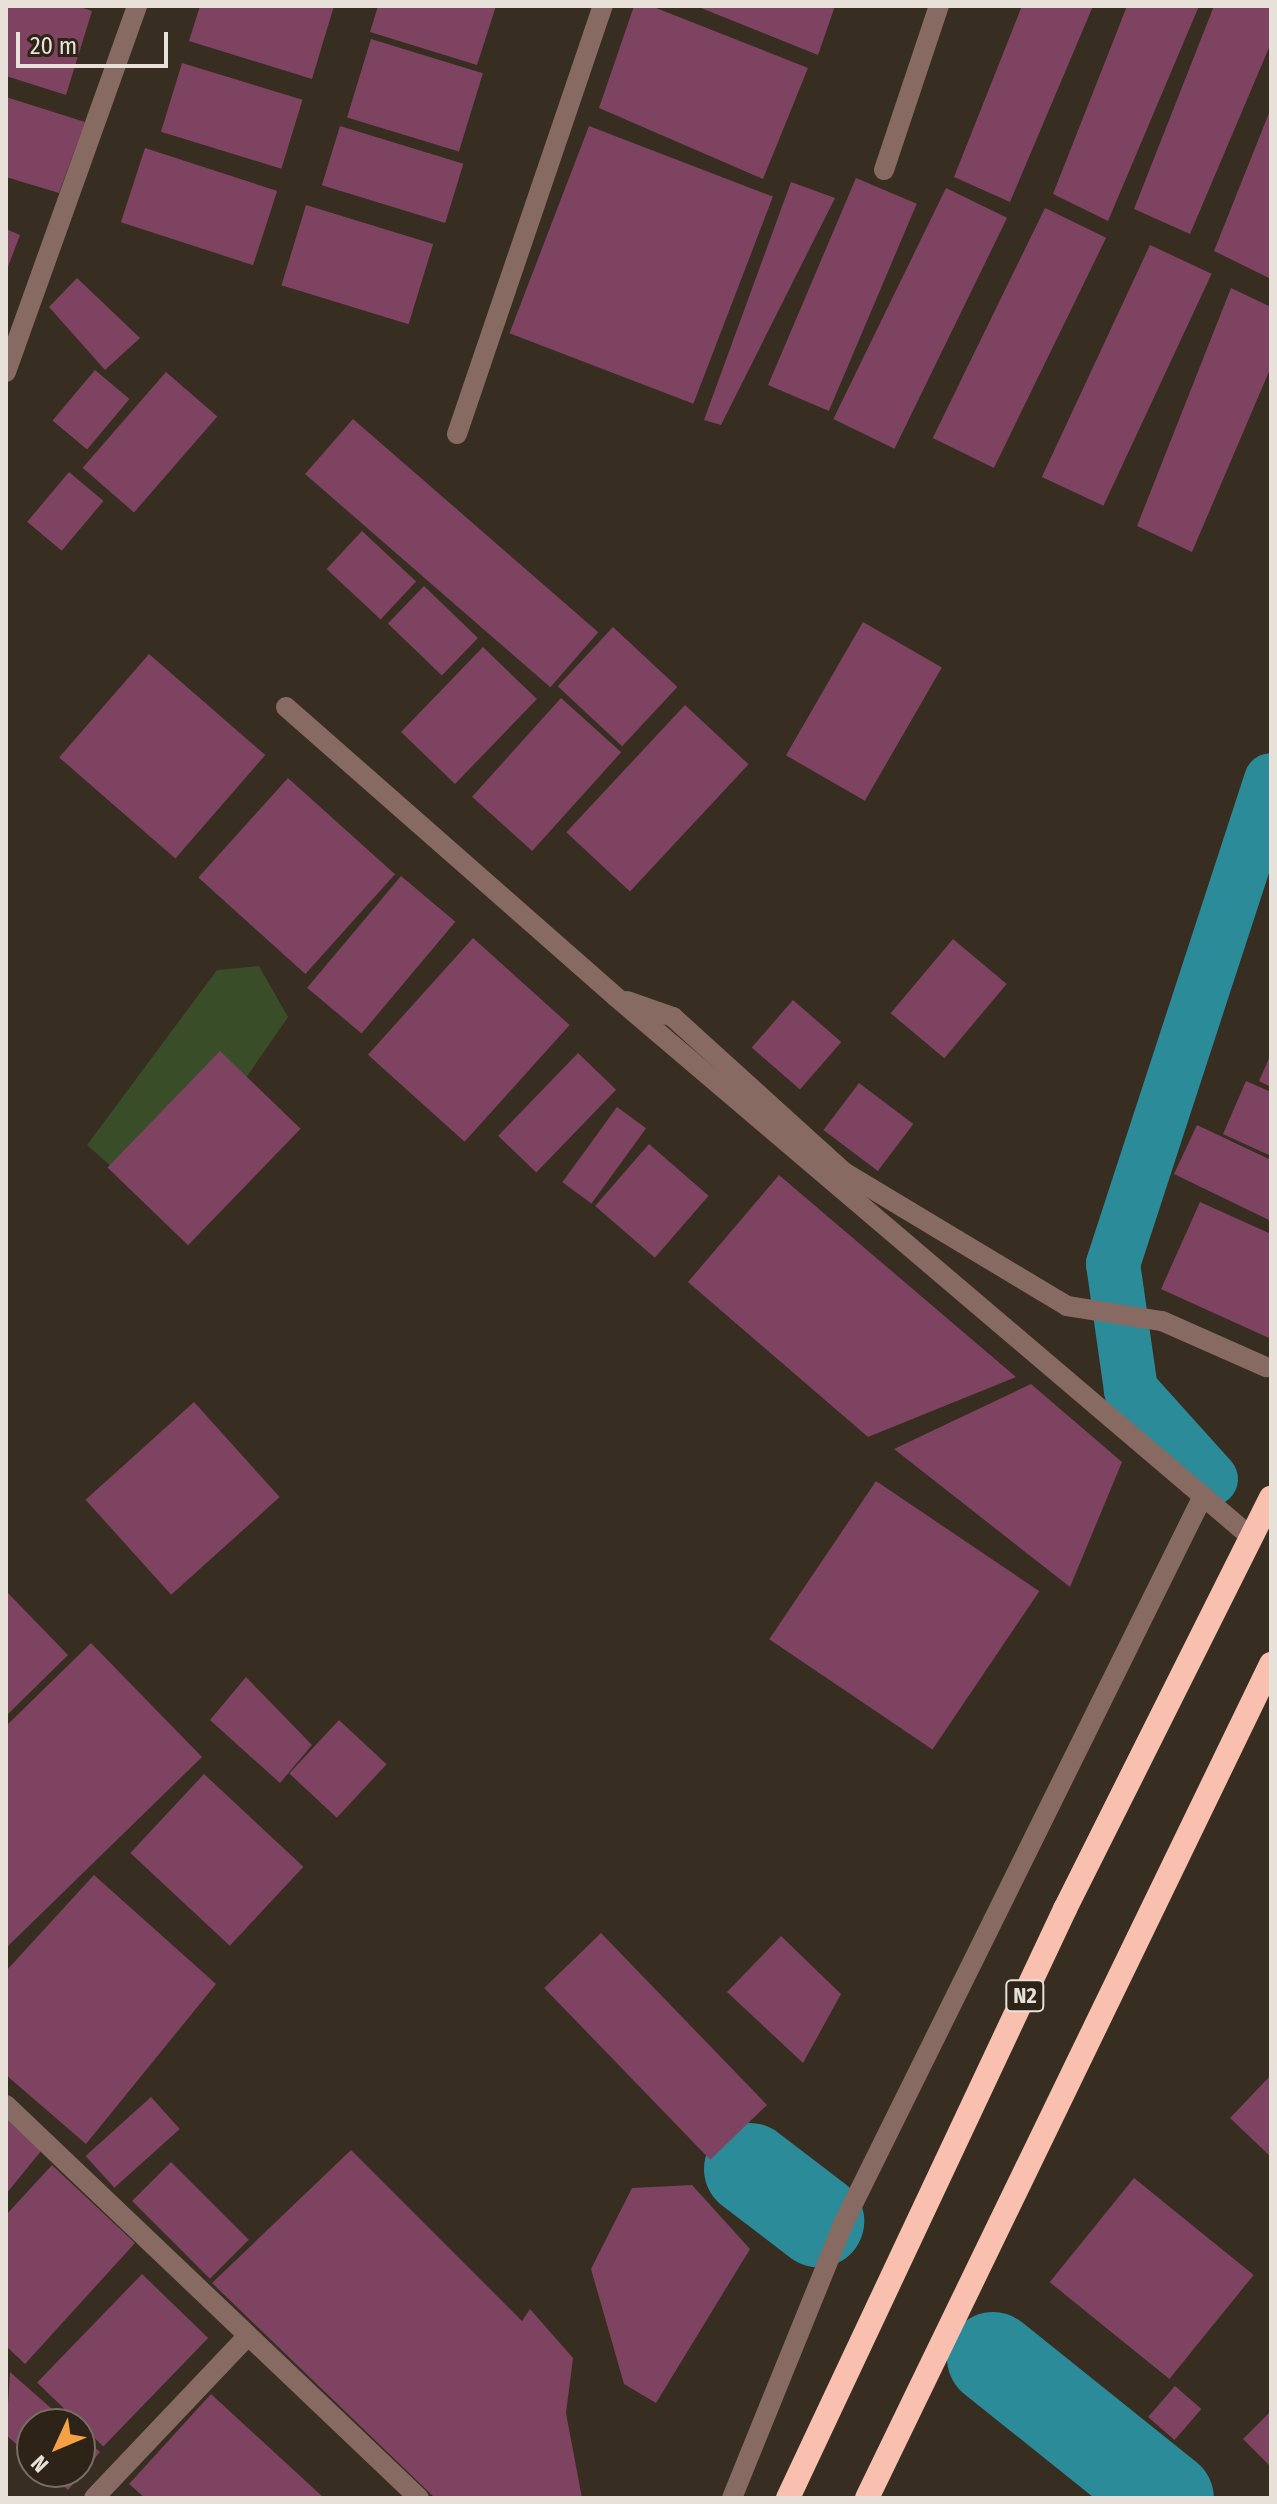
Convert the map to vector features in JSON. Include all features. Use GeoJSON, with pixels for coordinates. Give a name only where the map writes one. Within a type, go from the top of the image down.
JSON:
{"type":"FeatureCollection","features":[{"type":"Feature","properties":{"kind":"highway","name":"N2"},"geometry":{"type":"LineString","coordinates":[[788,2498],[1065,1909],[1271,1498]]}},
{"type":"Feature","properties":{"kind":"highway"},"geometry":{"type":"LineString","coordinates":[[867,2498],[1271,1664]]}},
{"type":"Feature","properties":{"kind":"street"},"geometry":{"type":"LineString","coordinates":[[6,372],[137,6]]}},
{"type":"Feature","properties":{"kind":"street"},"geometry":{"type":"LineString","coordinates":[[457,434],[603,6]]}},
{"type":"Feature","properties":{"kind":"street"},"geometry":{"type":"LineString","coordinates":[[884,170],[939,6]]}},
{"type":"Feature","properties":{"kind":"street"},"geometry":{"type":"LineString","coordinates":[[286,707],[616,997],[1251,1537]]}},
{"type":"Feature","properties":{"kind":"street"},"geometry":{"type":"LineString","coordinates":[[616,997],[673,1017],[844,1172],[1067,1306],[1162,1321],[1266,1367]]}},
{"type":"Feature","properties":{"kind":"street"},"geometry":{"type":"LineString","coordinates":[[732,2498],[845,2220],[1203,1496]]}},
{"type":"Feature","properties":{"kind":"street"},"geometry":{"type":"LineString","coordinates":[[6,2105],[246,2338],[419,2498]]}},
{"type":"Feature","properties":{"kind":"street"},"geometry":{"type":"LineString","coordinates":[[94,2498],[246,2338]]}},
{"type":"Feature","properties":{"kind":"green space"},"geometry":{"type":"Polygon","coordinates":[[[259,966],[288,1017],[157,1207],[87,1145],[217,970],[259,966]]]}},
{"type":"Feature","properties":{"kind":"building"},"geometry":{"type":"Polygon","coordinates":[[[6,6],[77,6],[92,11],[66,95],[6,76],[6,6]]]}},
{"type":"Feature","properties":{"kind":"building"},"geometry":{"type":"Polygon","coordinates":[[[200,6],[334,6],[312,79],[189,41],[200,6]]]}},
{"type":"Feature","properties":{"kind":"building"},"geometry":{"type":"Polygon","coordinates":[[[378,6],[496,6],[477,65],[370,32],[378,6]]]}},
{"type":"Feature","properties":{"kind":"building"},"geometry":{"type":"Polygon","coordinates":[[[634,6],[651,6],[808,68],[763,179],[599,108],[634,6]]]}},
{"type":"Feature","properties":{"kind":"building"},"geometry":{"type":"Polygon","coordinates":[[[696,6],[835,6],[818,55],[696,6]]]}},
{"type":"Feature","properties":{"kind":"building"},"geometry":{"type":"Polygon","coordinates":[[[1022,6],[1093,6],[1010,202],[954,177],[1022,6]]]}},
{"type":"Feature","properties":{"kind":"building"},"geometry":{"type":"Polygon","coordinates":[[[1127,6],[1199,6],[1108,221],[1053,194],[1127,6]]]}},
{"type":"Feature","properties":{"kind":"building"},"geometry":{"type":"Polygon","coordinates":[[[1214,6],[1271,6],[1271,43],[1190,234],[1134,209],[1214,6]]]}},
{"type":"Feature","properties":{"kind":"building"},"geometry":{"type":"Polygon","coordinates":[[[371,39],[483,73],[459,152],[347,117],[371,39]]]}},
{"type":"Feature","properties":{"kind":"building"},"geometry":{"type":"Polygon","coordinates":[[[182,63],[302,100],[281,169],[161,132],[182,63]]]}},
{"type":"Feature","properties":{"kind":"building"},"geometry":{"type":"Polygon","coordinates":[[[6,97],[85,122],[59,193],[6,177],[6,97]]]}},
{"type":"Feature","properties":{"kind":"building"},"geometry":{"type":"Polygon","coordinates":[[[1271,108],[1271,273],[1269,278],[1214,251],[1271,108]]]}},
{"type":"Feature","properties":{"kind":"building"},"geometry":{"type":"Polygon","coordinates":[[[340,126],[463,164],[445,223],[322,185],[340,126]]]}},
{"type":"Feature","properties":{"kind":"building"},"geometry":{"type":"Polygon","coordinates":[[[589,126],[773,197],[693,404],[509,333],[589,126]]]}},
{"type":"Feature","properties":{"kind":"building"},"geometry":{"type":"Polygon","coordinates":[[[145,148],[277,191],[253,265],[121,222],[145,148]]]}},
{"type":"Feature","properties":{"kind":"building"},"geometry":{"type":"Polygon","coordinates":[[[856,178],[917,204],[829,411],[768,385],[856,178]]]}},
{"type":"Feature","properties":{"kind":"building"},"geometry":{"type":"Polygon","coordinates":[[[791,182],[835,198],[721,425],[704,420],[791,182]]]}},
{"type":"Feature","properties":{"kind":"building"},"geometry":{"type":"Polygon","coordinates":[[[946,188],[1007,218],[894,449],[833,419],[946,188]]]}},
{"type":"Feature","properties":{"kind":"building"},"geometry":{"type":"Polygon","coordinates":[[[306,205],[433,244],[409,324],[281,285],[306,205]]]}},
{"type":"Feature","properties":{"kind":"building"},"geometry":{"type":"Polygon","coordinates":[[[1045,208],[1106,238],[994,468],[933,438],[1045,208]]]}},
{"type":"Feature","properties":{"kind":"building"},"geometry":{"type":"Polygon","coordinates":[[[6,229],[20,235],[6,272],[6,229]]]}},
{"type":"Feature","properties":{"kind":"building"},"geometry":{"type":"Polygon","coordinates":[[[1150,245],[1212,274],[1103,506],[1042,477],[1150,245]]]}},
{"type":"Feature","properties":{"kind":"building"},"geometry":{"type":"Polygon","coordinates":[[[77,278],[140,338],[105,370],[49,307],[77,278]]]}},
{"type":"Feature","properties":{"kind":"building"},"geometry":{"type":"Polygon","coordinates":[[[1231,288],[1271,307],[1271,367],[1192,552],[1137,526],[1231,288]]]}},
{"type":"Feature","properties":{"kind":"building"},"geometry":{"type":"Polygon","coordinates":[[[95,370],[129,399],[87,449],[53,421],[95,370]]]}},
{"type":"Feature","properties":{"kind":"building"},"geometry":{"type":"Polygon","coordinates":[[[166,372],[217,417],[134,512],[83,468],[166,372]]]}},
{"type":"Feature","properties":{"kind":"building"},"geometry":{"type":"Polygon","coordinates":[[[353,419],[598,632],[550,687],[305,474],[353,419]]]}},
{"type":"Feature","properties":{"kind":"building"},"geometry":{"type":"Polygon","coordinates":[[[69,472],[103,501],[62,551],[27,522],[69,472]]]}},
{"type":"Feature","properties":{"kind":"building"},"geometry":{"type":"Polygon","coordinates":[[[362,531],[416,581],[381,619],[327,569],[362,531]]]}},
{"type":"Feature","properties":{"kind":"building"},"geometry":{"type":"Polygon","coordinates":[[[424,586],[478,638],[442,676],[388,623],[424,586]]]}},
{"type":"Feature","properties":{"kind":"building"},"geometry":{"type":"Polygon","coordinates":[[[863,622],[942,668],[865,801],[786,755],[863,622]]]}},
{"type":"Feature","properties":{"kind":"building"},"geometry":{"type":"Polygon","coordinates":[[[613,627],[677,687],[622,746],[558,686],[613,627]]]}},
{"type":"Feature","properties":{"kind":"building"},"geometry":{"type":"Polygon","coordinates":[[[483,647],[537,699],[455,784],[401,732],[483,647]]]}},
{"type":"Feature","properties":{"kind":"building"},"geometry":{"type":"Polygon","coordinates":[[[149,654],[265,755],[175,858],[59,757],[149,654]]]}},
{"type":"Feature","properties":{"kind":"building"},"geometry":{"type":"Polygon","coordinates":[[[561,698],[621,752],[532,851],[472,797],[561,698]]]}},
{"type":"Feature","properties":{"kind":"building"},"geometry":{"type":"Polygon","coordinates":[[[685,705],[749,764],[630,892],[566,832],[685,705]]]}},
{"type":"Feature","properties":{"kind":"building"},"geometry":{"type":"Polygon","coordinates":[[[288,778],[395,874],[305,974],[198,878],[288,778]]]}},
{"type":"Feature","properties":{"kind":"building"},"geometry":{"type":"Polygon","coordinates":[[[401,876],[455,922],[362,1033],[307,988],[401,876]]]}},
{"type":"Feature","properties":{"kind":"building"},"geometry":{"type":"Polygon","coordinates":[[[473,938],[570,1025],[465,1142],[368,1055],[473,938]]]}},
{"type":"Feature","properties":{"kind":"building"},"geometry":{"type":"Polygon","coordinates":[[[953,939],[1007,984],[944,1058],[891,1013],[953,939]]]}},
{"type":"Feature","properties":{"kind":"building"},"geometry":{"type":"Polygon","coordinates":[[[793,1000],[841,1042],[800,1090],[752,1048],[793,1000]]]}},
{"type":"Feature","properties":{"kind":"building"},"geometry":{"type":"Polygon","coordinates":[[[220,1051],[301,1129],[188,1245],[107,1168],[220,1051]]]}},
{"type":"Feature","properties":{"kind":"building"},"geometry":{"type":"Polygon","coordinates":[[[578,1053],[616,1090],[536,1173],[498,1136],[578,1053]]]}},
{"type":"Feature","properties":{"kind":"building"},"geometry":{"type":"Polygon","coordinates":[[[1271,1054],[1271,1087],[1259,1081],[1271,1054]]]}},
{"type":"Feature","properties":{"kind":"building"},"geometry":{"type":"Polygon","coordinates":[[[1246,1081],[1271,1092],[1271,1156],[1223,1134],[1246,1081]]]}},
{"type":"Feature","properties":{"kind":"building"},"geometry":{"type":"Polygon","coordinates":[[[859,1083],[913,1124],[878,1171],[823,1130],[859,1083]]]}},
{"type":"Feature","properties":{"kind":"building"},"geometry":{"type":"Polygon","coordinates":[[[617,1107],[646,1128],[591,1203],[562,1182],[617,1107]]]}},
{"type":"Feature","properties":{"kind":"building"},"geometry":{"type":"Polygon","coordinates":[[[1197,1125],[1271,1160],[1271,1221],[1174,1174],[1197,1125]]]}},
{"type":"Feature","properties":{"kind":"building"},"geometry":{"type":"Polygon","coordinates":[[[649,1144],[709,1196],[655,1258],[595,1206],[649,1144]]]}},
{"type":"Feature","properties":{"kind":"building"},"geometry":{"type":"Polygon","coordinates":[[[779,1175],[1016,1377],[868,1437],[688,1282],[779,1175]]]}},
{"type":"Feature","properties":{"kind":"building"},"geometry":{"type":"Polygon","coordinates":[[[1200,1202],[1271,1234],[1269,1338],[1161,1289],[1200,1202]]]}},
{"type":"Feature","properties":{"kind":"building"},"geometry":{"type":"Polygon","coordinates":[[[1031,1384],[1122,1462],[1070,1587],[894,1449],[1031,1384]]]}},
{"type":"Feature","properties":{"kind":"building"},"geometry":{"type":"Polygon","coordinates":[[[194,1402],[280,1497],[171,1595],[86,1500],[194,1402]]]}},
{"type":"Feature","properties":{"kind":"building"},"geometry":{"type":"Polygon","coordinates":[[[876,1481],[1039,1591],[933,1750],[769,1639],[876,1481]]]}},
{"type":"Feature","properties":{"kind":"building"},"geometry":{"type":"Polygon","coordinates":[[[6,1591],[68,1655],[6,1716],[6,1591]]]}},
{"type":"Feature","properties":{"kind":"building"},"geometry":{"type":"Polygon","coordinates":[[[91,1643],[202,1757],[6,1948],[6,1726],[91,1643]]]}},
{"type":"Feature","properties":{"kind":"building"},"geometry":{"type":"Polygon","coordinates":[[[246,1677],[312,1745],[280,1783],[210,1720],[246,1677]]]}},
{"type":"Feature","properties":{"kind":"building"},"geometry":{"type":"Polygon","coordinates":[[[339,1720],[387,1764],[337,1818],[289,1773],[339,1720]]]}},
{"type":"Feature","properties":{"kind":"building"},"geometry":{"type":"Polygon","coordinates":[[[204,1774],[303,1867],[230,1946],[130,1853],[204,1774]]]}},
{"type":"Feature","properties":{"kind":"building"},"geometry":{"type":"Polygon","coordinates":[[[94,1875],[216,1984],[86,2144],[6,2075],[6,1971],[94,1875]]]}},
{"type":"Feature","properties":{"kind":"building"},"geometry":{"type":"Polygon","coordinates":[[[601,1933],[767,2105],[710,2160],[544,1988],[601,1933]]]}},
{"type":"Feature","properties":{"kind":"building"},"geometry":{"type":"Polygon","coordinates":[[[781,1936],[841,1994],[803,2063],[727,1992],[781,1936]]]}},
{"type":"Feature","properties":{"kind":"building"},"geometry":{"type":"Polygon","coordinates":[[[1271,2075],[1271,2157],[1230,2118],[1271,2075]]]}},
{"type":"Feature","properties":{"kind":"building"},"geometry":{"type":"Polygon","coordinates":[[[151,2097],[180,2129],[114,2188],[86,2156],[151,2097]]]}},
{"type":"Feature","properties":{"kind":"building"},"geometry":{"type":"Polygon","coordinates":[[[6,2119],[41,2151],[6,2194],[6,2119]]]}},
{"type":"Feature","properties":{"kind":"building"},"geometry":{"type":"Polygon","coordinates":[[[351,2150],[522,2321],[530,2309],[573,2358],[566,2413],[582,2498],[435,2498],[212,2283],[351,2150]]]}},
{"type":"Feature","properties":{"kind":"building"},"geometry":{"type":"Polygon","coordinates":[[[171,2162],[249,2240],[210,2279],[132,2201],[171,2162]]]}},
{"type":"Feature","properties":{"kind":"building"},"geometry":{"type":"Polygon","coordinates":[[[52,2165],[135,2243],[25,2364],[6,2346],[6,2215],[52,2165]]]}},
{"type":"Feature","properties":{"kind":"building"},"geometry":{"type":"Polygon","coordinates":[[[1134,2178],[1254,2275],[1169,2379],[1050,2282],[1134,2178]]]}},
{"type":"Feature","properties":{"kind":"building"},"geometry":{"type":"Polygon","coordinates":[[[692,2185],[750,2249],[656,2403],[624,2384],[591,2269],[632,2188],[692,2185]]]}},
{"type":"Feature","properties":{"kind":"building"},"geometry":{"type":"Polygon","coordinates":[[[142,2274],[208,2338],[103,2447],[96,2439],[96,2408],[63,2408],[37,2383],[142,2274]]]}},
{"type":"Feature","properties":{"kind":"building"},"geometry":{"type":"Polygon","coordinates":[[[10,2372],[51,2408],[16,2408],[16,2444],[6,2435],[10,2372]]]}},
{"type":"Feature","properties":{"kind":"building"},"geometry":{"type":"Polygon","coordinates":[[[1175,2386],[1201,2409],[1175,2440],[1148,2417],[1175,2386]]]}},
{"type":"Feature","properties":{"kind":"building"},"geometry":{"type":"Polygon","coordinates":[[[211,2394],[324,2498],[145,2498],[129,2484],[211,2394]]]}},
{"type":"Feature","properties":{"kind":"building"},"geometry":{"type":"Polygon","coordinates":[[[1271,2411],[1271,2467],[1243,2439],[1271,2411]]]}},
{"type":"Feature","properties":{"kind":"waterway"},"geometry":{"type":"LineString","coordinates":[[1211,1479],[1131,1390],[1113,1264],[1271,780]]}},
{"type":"Feature","properties":{"kind":"waterway"},"geometry":{"type":"LineString","coordinates":[[750,2169],[818,2221]]}},
{"type":"Feature","properties":{"kind":"waterway"},"geometry":{"type":"LineString","coordinates":[[993,2358],[1168,2498]]}}]}
